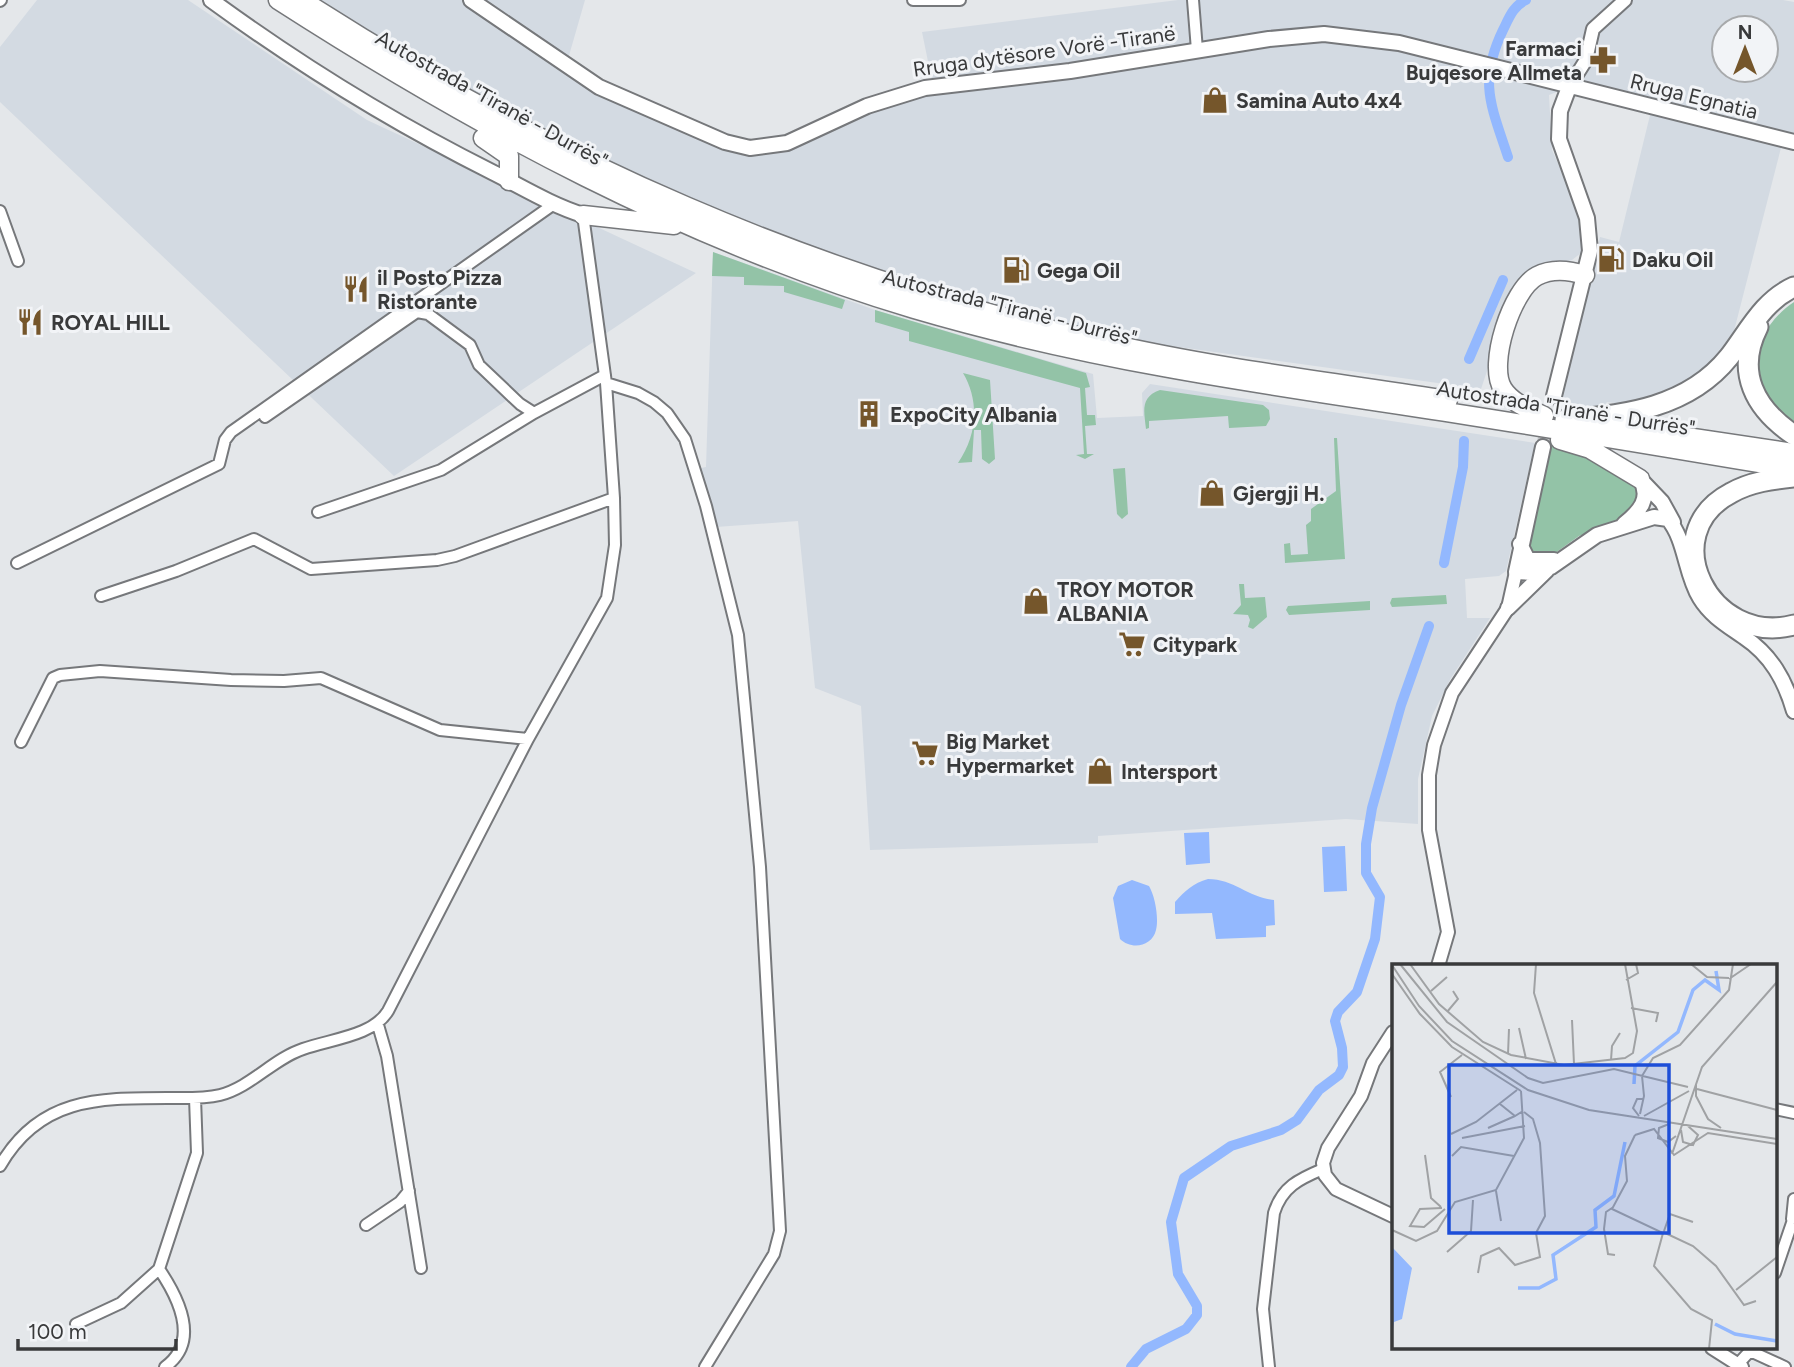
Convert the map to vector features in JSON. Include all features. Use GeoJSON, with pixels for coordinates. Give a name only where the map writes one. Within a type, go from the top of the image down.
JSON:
{"type":"FeatureCollection","features":[{"type":"Feature","properties":{"kind":"highway","name":"Autostrada \"Tiranë - Durrës\""},"geometry":{"type":"LineString","coordinates":[[278,0],[391,72],[545,158],[697,229],[869,294],[1046,344],[1175,370],[1794,468]]}},
{"type":"Feature","properties":{"kind":"highway","name":"Autostrada \"Tiranë - Durrës\""},"geometry":{"type":"LineString","coordinates":[[302,0],[456,95],[594,167],[727,225],[834,265],[963,306],[1106,343],[1544,416],[1794,453]]}},
{"type":"Feature","properties":{"kind":"highway"},"geometry":{"type":"LineString","coordinates":[[391,72],[401,90],[503,149],[509,156],[509,181]]}},
{"type":"Feature","properties":{"kind":"highway"},"geometry":{"type":"LineString","coordinates":[[583,215],[697,229]]}},
{"type":"Feature","properties":{"kind":"highway"},"geometry":{"type":"LineString","coordinates":[[1544,416],[1517,402],[1503,390],[1497,371],[1500,348],[1519,295],[1530,280],[1552,271],[1585,275]]}},
{"type":"Feature","properties":{"kind":"highway"},"geometry":{"type":"LineString","coordinates":[[1564,419],[1627,413],[1688,392],[1715,373],[1768,305],[1794,288]]}},
{"type":"Feature","properties":{"kind":"highway"},"geometry":{"type":"LineString","coordinates":[[1794,294],[1772,308],[1756,329],[1749,351],[1747,376],[1761,408],[1794,435]]}},
{"type":"Feature","properties":{"kind":"highway"},"geometry":{"type":"LineString","coordinates":[[1476,417],[1590,449],[1640,479]]}},
{"type":"Feature","properties":{"kind":"highway"},"geometry":{"type":"LineString","coordinates":[[1794,477],[1756,483],[1729,493],[1702,523],[1694,552],[1699,580],[1723,612],[1750,626],[1767,629],[1794,625]]}},
{"type":"Feature","properties":{"kind":"main road"},"geometry":{"type":"LineString","coordinates":[[211,0],[299,60],[395,120],[554,204],[583,215]]}},
{"type":"Feature","properties":{"kind":"main road","name":"Rruga dytësore Vorë -Tiranë"},"geometry":{"type":"LineString","coordinates":[[471,0],[599,87],[725,142],[750,148],[787,143],[867,106],[925,88],[1056,73],[1290,36],[1340,34],[1377,38],[1526,76]]}},
{"type":"Feature","properties":{"kind":"main road","name":"Rruga Egnatia"},"geometry":{"type":"LineString","coordinates":[[1526,76],[1794,142]]}},
{"type":"Feature","properties":{"kind":"main road"},"geometry":{"type":"LineString","coordinates":[[1554,396],[1590,251],[1590,230],[1559,139],[1560,111],[1569,87]]}},
{"type":"Feature","properties":{"kind":"main road"},"geometry":{"type":"LineString","coordinates":[[1543,447],[1516,572],[1535,573],[1551,567]]}},
{"type":"Feature","properties":{"kind":"main road"},"geometry":{"type":"LineString","coordinates":[[1640,479],[1662,502],[1675,527],[1687,570],[1701,599],[1720,621],[1768,658],[1785,684],[1794,711]]}},
{"type":"Feature","properties":{"kind":"main road"},"geometry":{"type":"LineString","coordinates":[[1520,544],[1525,557],[1536,562],[1555,559],[1625,524],[1643,504],[1645,487],[1640,479]]}},
{"type":"Feature","properties":{"kind":"main road"},"geometry":{"type":"LineString","coordinates":[[1611,530],[1662,516],[1675,527]]}},
{"type":"Feature","properties":{"kind":"main road"},"geometry":{"type":"LineString","coordinates":[[1508,608],[1567,552]]}},
{"type":"Feature","properties":{"kind":"street"},"geometry":{"type":"LineString","coordinates":[[913,0],[960,0]]}},
{"type":"Feature","properties":{"kind":"street"},"geometry":{"type":"LineString","coordinates":[[1193,0],[1197,50]]}},
{"type":"Feature","properties":{"kind":"street"},"geometry":{"type":"LineString","coordinates":[[1569,87],[1586,60],[1593,29],[1625,0]]}},
{"type":"Feature","properties":{"kind":"street"},"geometry":{"type":"LineString","coordinates":[[18,563],[219,464],[225,440],[231,432],[554,204]]}},
{"type":"Feature","properties":{"kind":"street"},"geometry":{"type":"LineString","coordinates":[[0,211],[18,261]]}},
{"type":"Feature","properties":{"kind":"street"},"geometry":{"type":"LineString","coordinates":[[0,1166],[32,1128],[45,1117],[72,1105],[117,1098],[195,1098],[220,1095],[239,1087],[273,1062],[301,1049],[378,1025],[458,879],[528,739],[607,598],[615,545],[614,498],[605,379],[583,215]]}},
{"type":"Feature","properties":{"kind":"street"},"geometry":{"type":"LineString","coordinates":[[265,418],[413,314],[423,312],[470,345],[484,370],[534,413]]}},
{"type":"Feature","properties":{"kind":"street"},"geometry":{"type":"LineString","coordinates":[[318,512],[441,470],[534,413],[605,379],[654,402],[667,413],[685,439],[706,506],[738,635],[760,867],[780,1231],[774,1254],[705,1367]]}},
{"type":"Feature","properties":{"kind":"street"},"geometry":{"type":"LineString","coordinates":[[101,596],[176,571],[246,540],[261,542],[311,569],[436,560],[455,556],[614,498]]}},
{"type":"Feature","properties":{"kind":"street"},"geometry":{"type":"LineString","coordinates":[[1439,964],[1448,932],[1429,830],[1429,775],[1434,745],[1452,693],[1508,608],[1516,572]]}},
{"type":"Feature","properties":{"kind":"street"},"geometry":{"type":"LineString","coordinates":[[20,741],[53,678],[100,671],[231,680],[285,681],[321,678],[440,730],[528,739]]}},
{"type":"Feature","properties":{"kind":"street"},"geometry":{"type":"LineString","coordinates":[[378,1025],[387,1056],[421,1268]]}},
{"type":"Feature","properties":{"kind":"street"},"geometry":{"type":"LineString","coordinates":[[1392,1034],[1373,1063],[1355,1108],[1324,1156],[1323,1169],[1336,1189],[1392,1216]]}},
{"type":"Feature","properties":{"kind":"street"},"geometry":{"type":"LineString","coordinates":[[76,1324],[121,1303],[159,1269],[197,1153],[195,1098]]}},
{"type":"Feature","properties":{"kind":"street"},"geometry":{"type":"LineString","coordinates":[[1776,1109],[1794,1113]]}},
{"type":"Feature","properties":{"kind":"street"},"geometry":{"type":"LineString","coordinates":[[1269,1367],[1263,1309],[1274,1213],[1278,1201],[1291,1184],[1323,1169]]}},
{"type":"Feature","properties":{"kind":"street"},"geometry":{"type":"LineString","coordinates":[[366,1225],[400,1202],[409,1191]]}},
{"type":"Feature","properties":{"kind":"street"},"geometry":{"type":"LineString","coordinates":[[1776,1270],[1793,1218],[1794,1199]]}},
{"type":"Feature","properties":{"kind":"street"},"geometry":{"type":"LineString","coordinates":[[159,1269],[177,1298],[184,1324],[177,1354],[166,1367]]}},
{"type":"Feature","properties":{"kind":"street"},"geometry":{"type":"LineString","coordinates":[[1715,1350],[1740,1365],[1750,1350]]}},
{"type":"Feature","properties":{"kind":"street"},"geometry":{"type":"LineString","coordinates":[[1753,1350],[1785,1367]]}},
{"type":"Feature","properties":{"kind":"shaded area"},"geometry":{"type":"Polygon","coordinates":[[[37,0],[188,0],[367,120],[696,273],[394,476],[0,102],[0,47],[37,0]]]}},
{"type":"Feature","properties":{"kind":"shaded area"},"geometry":{"type":"Polygon","coordinates":[[[318,0],[585,0],[566,66],[599,87],[758,148],[933,86],[922,32],[1178,0],[1794,2],[1794,142],[1783,140],[1734,331],[1712,361],[1684,385],[1630,405],[1607,402],[1601,409],[1562,402],[1600,237],[1619,242],[1652,107],[1569,87],[1549,95],[1552,150],[1579,210],[1585,235],[1581,253],[1572,260],[1544,268],[1498,338],[1481,389],[1143,342],[1004,311],[721,214],[594,159],[468,92],[318,0]]]}},
{"type":"Feature","properties":{"kind":"shaded area","name":"Citypark"},"geometry":{"type":"Polygon","coordinates":[[[713,252],[875,310],[1093,374],[1097,418],[1143,416],[1142,393],[1150,384],[1535,443],[1506,571],[1499,576],[1465,579],[1467,618],[1490,618],[1451,678],[1432,716],[1418,779],[1418,824],[1346,819],[1098,836],[1098,843],[870,850],[861,706],[815,688],[798,521],[716,527],[701,468],[706,467],[713,252]]]}},
{"type":"Feature","properties":{"kind":"green space"},"geometry":{"type":"Polygon","coordinates":[[[713,252],[845,300],[842,309],[784,292],[784,286],[744,285],[744,277],[712,276],[713,252]]]}},
{"type":"Feature","properties":{"kind":"green space"},"geometry":{"type":"Polygon","coordinates":[[[1794,302],[1794,424],[1780,414],[1764,392],[1758,378],[1757,364],[1763,336],[1781,312],[1794,302]]]}},
{"type":"Feature","properties":{"kind":"green space"},"geometry":{"type":"Polygon","coordinates":[[[875,310],[1086,373],[1090,387],[1085,388],[1087,415],[1095,415],[1096,425],[1085,426],[1087,454],[1094,454],[1085,459],[1076,455],[1084,454],[1080,388],[909,341],[909,332],[875,322],[875,310]]]}},
{"type":"Feature","properties":{"kind":"green space"},"geometry":{"type":"Polygon","coordinates":[[[963,373],[990,380],[995,459],[989,464],[982,459],[981,430],[974,430],[972,462],[958,463],[969,441],[974,418],[972,395],[963,373]]]}},
{"type":"Feature","properties":{"kind":"green space"},"geometry":{"type":"Polygon","coordinates":[[[1160,390],[1263,405],[1269,410],[1270,419],[1266,426],[1229,428],[1228,416],[1149,421],[1149,428],[1146,429],[1146,401],[1160,390]]]}},
{"type":"Feature","properties":{"kind":"green space"},"geometry":{"type":"Polygon","coordinates":[[[1334,438],[1337,438],[1345,559],[1285,563],[1284,544],[1290,543],[1291,555],[1308,554],[1306,525],[1311,521],[1311,509],[1336,491],[1334,438]]]}},
{"type":"Feature","properties":{"kind":"green space"},"geometry":{"type":"Polygon","coordinates":[[[1550,444],[1578,451],[1639,487],[1638,504],[1618,522],[1579,536],[1551,556],[1531,553],[1526,543],[1550,444]]]}},
{"type":"Feature","properties":{"kind":"green space"},"geometry":{"type":"Polygon","coordinates":[[[1125,468],[1128,514],[1122,519],[1117,514],[1113,469],[1125,468]]]}},
{"type":"Feature","properties":{"kind":"green space"},"geometry":{"type":"Polygon","coordinates":[[[1239,584],[1244,584],[1245,598],[1265,597],[1267,617],[1253,629],[1248,627],[1248,615],[1233,614],[1241,605],[1239,584]]]}},
{"type":"Feature","properties":{"kind":"green space"},"geometry":{"type":"Polygon","coordinates":[[[1446,595],[1447,604],[1392,607],[1390,603],[1392,598],[1446,595]]]}},
{"type":"Feature","properties":{"kind":"green space"},"geometry":{"type":"Polygon","coordinates":[[[1370,601],[1370,610],[1289,615],[1286,610],[1288,606],[1370,601]]]}},
{"type":"Feature","properties":{"kind":"water"},"geometry":{"type":"Polygon","coordinates":[[[1209,832],[1210,863],[1186,865],[1184,833],[1209,832]]]}},
{"type":"Feature","properties":{"kind":"water"},"geometry":{"type":"Polygon","coordinates":[[[1345,846],[1347,891],[1324,892],[1322,847],[1345,846]]]}},
{"type":"Feature","properties":{"kind":"water"},"geometry":{"type":"Polygon","coordinates":[[[1208,879],[1226,882],[1265,899],[1274,900],[1275,925],[1266,926],[1266,937],[1216,939],[1212,913],[1175,914],[1175,902],[1194,885],[1208,879]]]}},
{"type":"Feature","properties":{"kind":"water"},"geometry":{"type":"Polygon","coordinates":[[[1132,880],[1149,886],[1156,907],[1157,925],[1154,936],[1141,945],[1130,945],[1120,939],[1113,898],[1118,886],[1132,880]]]}},
{"type":"Feature","properties":{"kind":"waterway"},"geometry":{"type":"LineString","coordinates":[[1508,157],[1492,108],[1489,79],[1495,48],[1509,17],[1526,0]]}},
{"type":"Feature","properties":{"kind":"waterway"},"geometry":{"type":"LineString","coordinates":[[1469,359],[1503,280]]}},
{"type":"Feature","properties":{"kind":"waterway"},"geometry":{"type":"LineString","coordinates":[[1444,563],[1463,467],[1464,441]]}},
{"type":"Feature","properties":{"kind":"waterway"},"geometry":{"type":"LineString","coordinates":[[1131,1367],[1146,1349],[1186,1329],[1197,1315],[1197,1306],[1178,1274],[1171,1222],[1184,1178],[1231,1146],[1281,1130],[1297,1120],[1319,1090],[1339,1075],[1343,1067],[1342,1048],[1335,1021],[1338,1012],[1357,992],[1375,939],[1380,897],[1366,873],[1366,844],[1372,808],[1401,705],[1429,626]]}},
{"type":"Feature","properties":{"kind":"tunnel"},"geometry":{"type":"LineString","coordinates":[[1543,447],[1554,396]]}},
{"type":"Feature","properties":{"kind":"place","name":"Farmaci Bujqesore Allmeta"},"geometry":{"type":"Point","coordinates":[1603,60]}},
{"type":"Feature","properties":{"kind":"place","name":"Samina Auto 4x4"},"geometry":{"type":"Point","coordinates":[1215,100]}},
{"type":"Feature","properties":{"kind":"place","name":"Daku Oil"},"geometry":{"type":"Point","coordinates":[1611,259]}},
{"type":"Feature","properties":{"kind":"place","name":"Gega Oil"},"geometry":{"type":"Point","coordinates":[1016,270]}},
{"type":"Feature","properties":{"kind":"place","name":"il Posto Pizza Ristorante"},"geometry":{"type":"Point","coordinates":[356,289]}},
{"type":"Feature","properties":{"kind":"place","name":"ROYAL HILL"},"geometry":{"type":"Point","coordinates":[30,322]}},
{"type":"Feature","properties":{"kind":"place","name":"ExpoCity Albania"},"geometry":{"type":"Point","coordinates":[869,414]}},
{"type":"Feature","properties":{"kind":"place","name":"Gjergji H."},"geometry":{"type":"Point","coordinates":[1212,493]}},
{"type":"Feature","properties":{"kind":"place","name":"TROY MOTOR ALBANIA"},"geometry":{"type":"Point","coordinates":[1036,601]}},
{"type":"Feature","properties":{"kind":"place","name":"Citypark"},"geometry":{"type":"Point","coordinates":[1132,644]}},
{"type":"Feature","properties":{"kind":"place","name":"Big Market Hypermarket"},"geometry":{"type":"Point","coordinates":[925,753]}},
{"type":"Feature","properties":{"kind":"place","name":"Intersport"},"geometry":{"type":"Point","coordinates":[1100,771]}}]}
